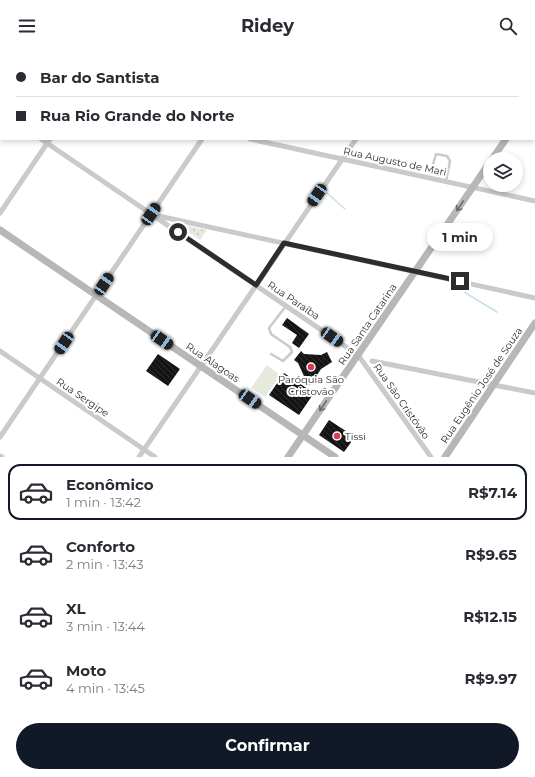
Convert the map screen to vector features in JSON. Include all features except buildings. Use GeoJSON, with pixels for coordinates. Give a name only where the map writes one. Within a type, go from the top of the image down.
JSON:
{"type":"FeatureCollection","features":[{"type":"Feature","properties":{"kind":"street"},"geometry":{"type":"LineString","coordinates":[[0,437],[201,140]]}},
{"type":"Feature","properties":{"kind":"street","name":"Rua Augusto de Mari"},"geometry":{"type":"LineString","coordinates":[[255,140],[535,201]]}},
{"type":"Feature","properties":{"kind":"street"},"geometry":{"type":"LineString","coordinates":[[139,457],[355,140]]}},
{"type":"Feature","properties":{"kind":"street"},"geometry":{"type":"LineString","coordinates":[[497,152],[505,140]]}},
{"type":"Feature","properties":{"kind":"street"},"geometry":{"type":"LineString","coordinates":[[0,213],[49,141]]}},
{"type":"Feature","properties":{"kind":"street","name":"Rua Paraíba"},"geometry":{"type":"LineString","coordinates":[[49,141],[151,214],[358,355]]}},
{"type":"Feature","properties":{"kind":"street","name":"Rua Santa Catarina"},"geometry":{"type":"LineString","coordinates":[[288,457],[483,172]]}},
{"type":"Feature","properties":{"kind":"street"},"geometry":{"type":"LineString","coordinates":[[151,214],[535,298]]}},
{"type":"Feature","properties":{"kind":"street","name":"Rua Alagoas"},"geometry":{"type":"LineString","coordinates":[[0,230],[335,457]]}},
{"type":"Feature","properties":{"kind":"street","name":"Rua Eugênio José de Souza"},"geometry":{"type":"LineString","coordinates":[[444,457],[535,323]]}},
{"type":"Feature","properties":{"kind":"street","name":"Rua Sergipe"},"geometry":{"type":"LineString","coordinates":[[0,351],[156,457]]}},
{"type":"Feature","properties":{"kind":"street","name":"Rua São Cristóvão"},"geometry":{"type":"LineString","coordinates":[[358,355],[431,457]]}},
{"type":"Feature","properties":{"kind":"street"},"geometry":{"type":"LineString","coordinates":[[372,361],[535,393]]}},
{"type":"Feature","properties":{"kind":"lane"},"geometry":{"type":"LineString","coordinates":[[432,168],[436,154],[447,156],[450,161],[446,182]]}},
{"type":"Feature","properties":{"kind":"lane"},"geometry":{"type":"LineString","coordinates":[[271,354],[283,361],[292,352],[290,347],[269,332],[269,328],[286,306]]}},
{"type":"Feature","properties":{"kind":"shaded area"},"geometry":{"type":"Polygon","coordinates":[[[177,224],[207,230],[200,240],[177,224]]]}},
{"type":"Feature","properties":{"kind":"shaded area"},"geometry":{"type":"Polygon","coordinates":[[[267,365],[280,375],[265,397],[251,388],[267,365]]]}},
{"type":"Feature","properties":{"kind":"waterway"},"geometry":{"type":"LineString","coordinates":[[327,193],[345,209]]}},
{"type":"Feature","properties":{"kind":"waterway"},"geometry":{"type":"LineString","coordinates":[[464,292],[497,312]]}},
{"type":"Feature","properties":{"kind":"place","name":"Paróquia São Cristovão"},"geometry":{"type":"Point","coordinates":[311,367]}},
{"type":"Feature","properties":{"kind":"place","name":"Tissi"},"geometry":{"type":"Point","coordinates":[337,436]}},
{"type":"Feature","properties":{"kind":"route"},"geometry":{"type":"LineString","coordinates":[[178,232],[256,285],[284,243],[460,281]]}}]}
